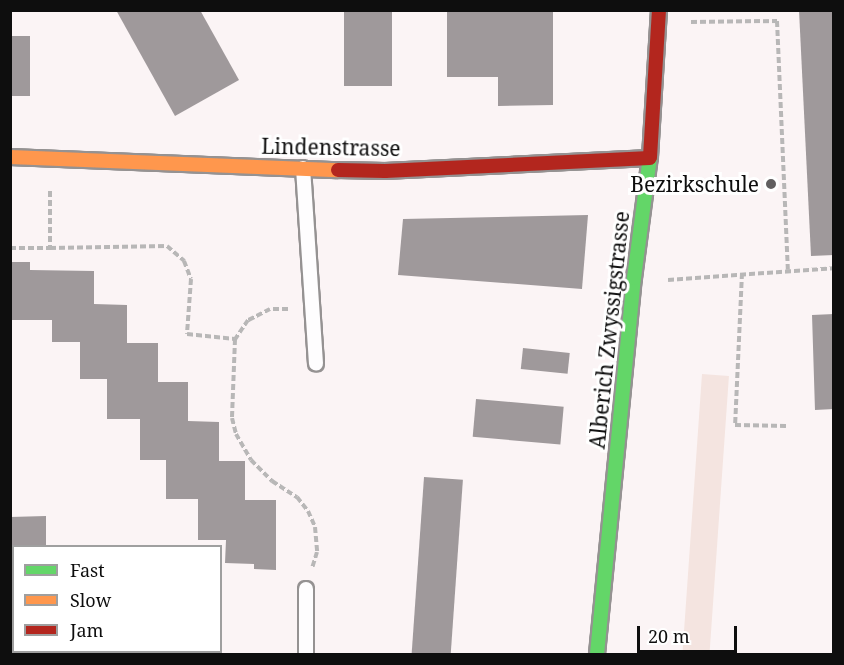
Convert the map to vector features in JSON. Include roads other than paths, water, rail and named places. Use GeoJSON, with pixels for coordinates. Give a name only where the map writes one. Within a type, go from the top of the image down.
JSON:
{"type":"FeatureCollection","features":[{"type":"Feature","properties":{"kind":"street","name":"Alberich Zwyssigstrasse"},"geometry":{"type":"LineString","coordinates":[[597,654],[634,279],[651,158],[658,15]]}},
{"type":"Feature","properties":{"kind":"street","name":"Lindenstrasse"},"geometry":{"type":"LineString","coordinates":[[10,157],[385,171],[651,158]]}},
{"type":"Feature","properties":{"kind":"lane"},"geometry":{"type":"LineString","coordinates":[[303,168],[310,309],[316,364]]}},
{"type":"Feature","properties":{"kind":"lane"},"geometry":{"type":"LineString","coordinates":[[306,589],[306,654]]}},
{"type":"Feature","properties":{"kind":"place","name":"Bezirkschule"},"geometry":{"type":"Point","coordinates":[771,184]}}]}
